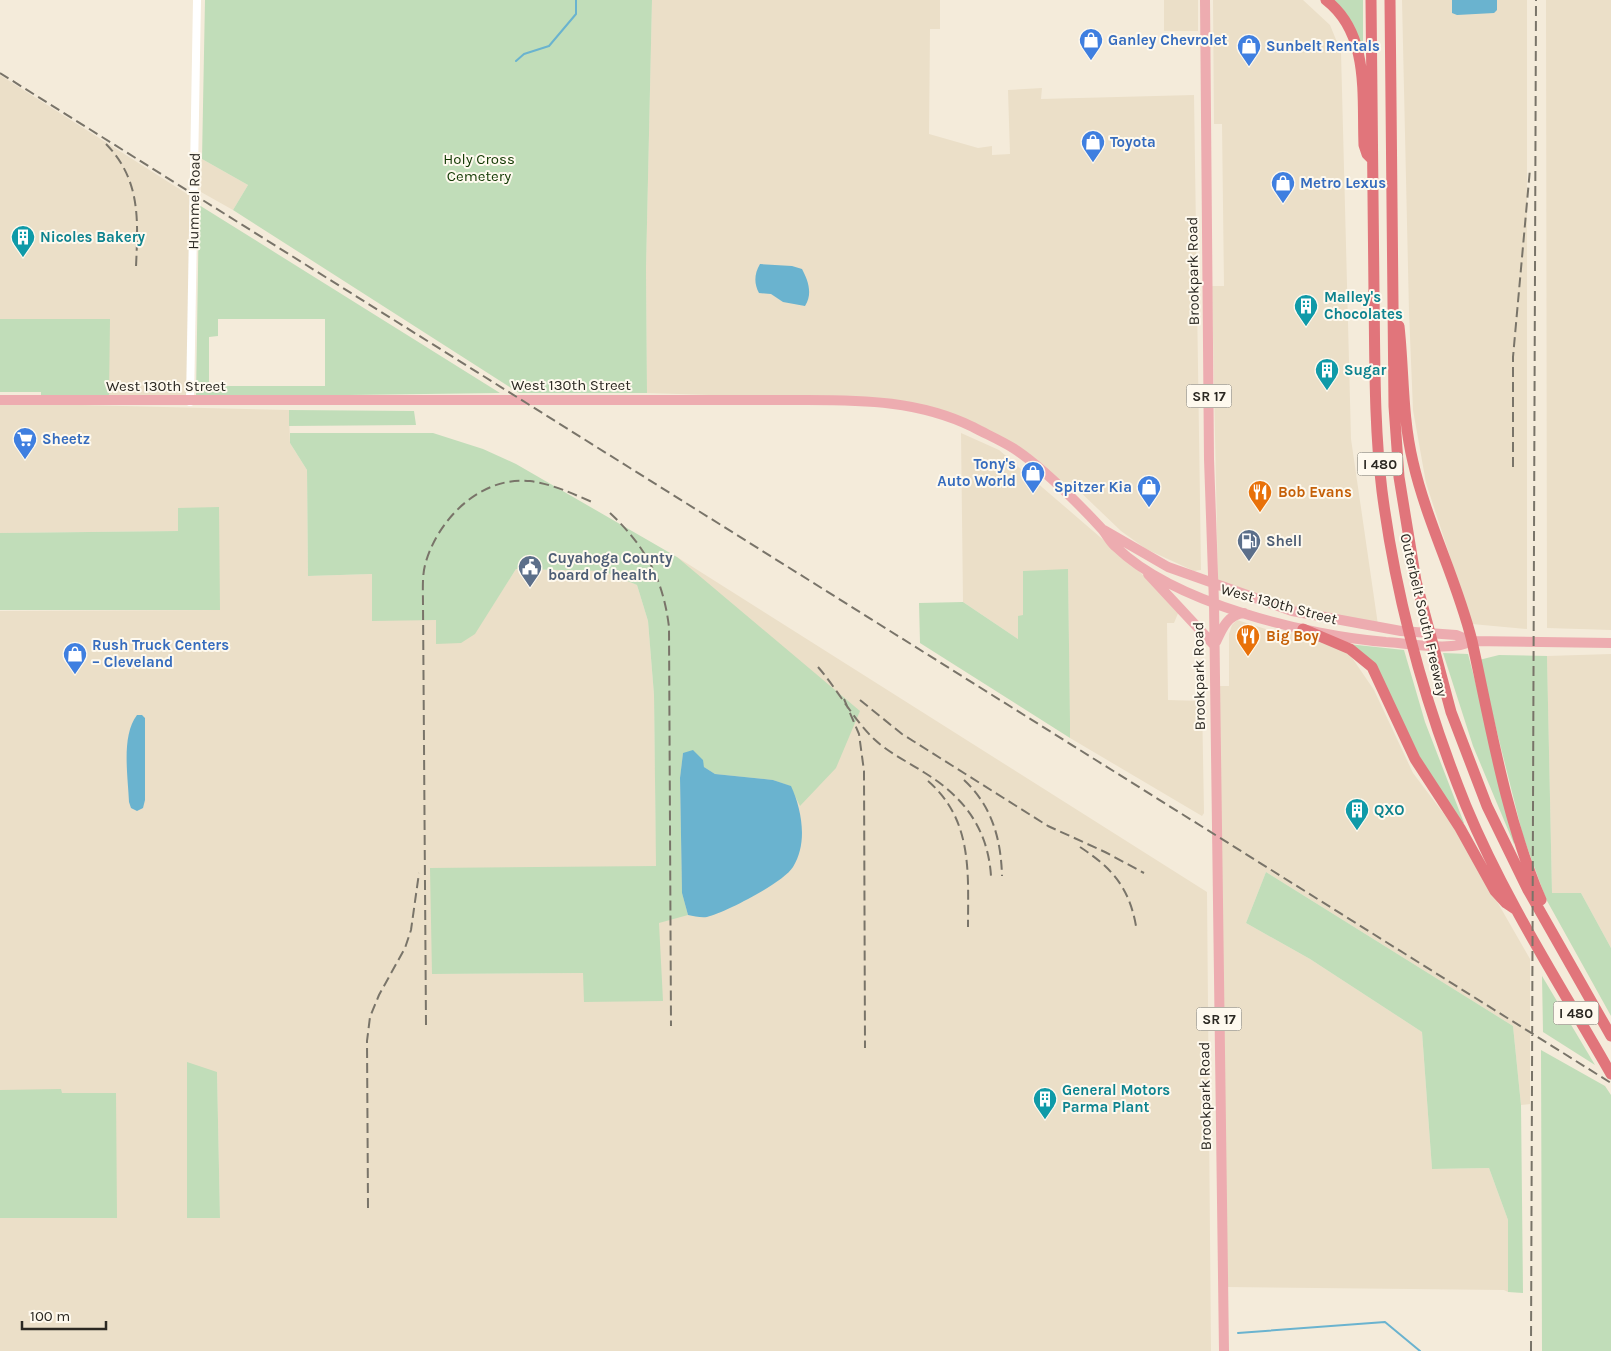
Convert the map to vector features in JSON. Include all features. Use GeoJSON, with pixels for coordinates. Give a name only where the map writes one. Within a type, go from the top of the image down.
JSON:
{"type":"FeatureCollection","features":[{"type":"Feature","properties":{"kind":"highway"},"geometry":{"type":"LineString","coordinates":[[1326,0],[1342,16],[1356,42],[1361,67],[1364,145],[1367,154],[1372,159]]}},
{"type":"Feature","properties":{"kind":"highway","name":"Outerbelt South Freeway"},"geometry":{"type":"LineString","coordinates":[[1371,0],[1377,436],[1390,540],[1408,626],[1414,652],[1445,751],[1466,807],[1516,909],[1611,1074]]}},
{"type":"Feature","properties":{"kind":"highway","name":"Outerbelt South Freeway"},"geometry":{"type":"LineString","coordinates":[[1390,0],[1393,389],[1398,458],[1411,557],[1433,653],[1467,758],[1516,868],[1611,1036]]}},
{"type":"Feature","properties":{"kind":"highway"},"geometry":{"type":"LineString","coordinates":[[1392,250],[1409,444],[1418,482],[1472,641],[1478,678],[1519,838],[1554,936]]}},
{"type":"Feature","properties":{"kind":"highway"},"geometry":{"type":"LineString","coordinates":[[1303,630],[1350,649],[1372,667],[1415,759],[1460,828],[1495,891],[1506,903],[1516,909]]}},
{"type":"Feature","properties":{"kind":"main road","name":"Brookpark Road"},"geometry":{"type":"LineString","coordinates":[[1205,0],[1209,459],[1214,603],[1224,1351]]}},
{"type":"Feature","properties":{"kind":"main road","name":"West 130th Street"},"geometry":{"type":"LineString","coordinates":[[0,400],[190,402],[321,399],[807,400],[891,403],[925,410],[970,426],[1014,448],[1069,495],[1102,529],[1115,546],[1160,578],[1214,603],[1303,630],[1351,638],[1461,646],[1472,641]]}},
{"type":"Feature","properties":{"kind":"main road","name":"West 130th Street"},"geometry":{"type":"LineString","coordinates":[[1102,529],[1168,567],[1308,616],[1401,631],[1456,635],[1472,641],[1611,643]]}},
{"type":"Feature","properties":{"kind":"main road"},"geometry":{"type":"LineString","coordinates":[[1141,566],[1214,645],[1223,627],[1231,617],[1245,613]]}},
{"type":"Feature","properties":{"kind":"main road"},"geometry":{"type":"LineString","coordinates":[[1160,578],[1168,567]]}},
{"type":"Feature","properties":{"kind":"main road"},"geometry":{"type":"LineString","coordinates":[[1171,583],[1196,587],[1213,584]]}},
{"type":"Feature","properties":{"kind":"main road"},"geometry":{"type":"LineString","coordinates":[[1276,622],[1282,608]]}},
{"type":"Feature","properties":{"kind":"main road"},"geometry":{"type":"LineString","coordinates":[[1303,630],[1308,616]]}},
{"type":"Feature","properties":{"kind":"street","name":"Hummel Road"},"geometry":{"type":"LineString","coordinates":[[190,402],[197,0]]}},
{"type":"Feature","properties":{"kind":"shaded area"},"geometry":{"type":"Polygon","coordinates":[[[652,0],[940,0],[940,29],[930,29],[929,134],[978,148],[992,146],[992,155],[1010,154],[1008,90],[1042,88],[1041,99],[1194,95],[1201,570],[1194,571],[1146,549],[1121,531],[1073,485],[1073,498],[1008,442],[901,401],[647,393],[646,269],[652,0]]]}},
{"type":"Feature","properties":{"kind":"shaded area"},"geometry":{"type":"Polygon","coordinates":[[[1164,0],[1198,0],[1198,31],[1164,31],[1164,0]]]}},
{"type":"Feature","properties":{"kind":"shaded area"},"geometry":{"type":"Polygon","coordinates":[[[1213,0],[1303,0],[1330,25],[1341,52],[1351,439],[1378,625],[1286,606],[1218,582],[1212,286],[1224,286],[1222,124],[1214,124],[1213,0]]]}},
{"type":"Feature","properties":{"kind":"shaded area"},"geometry":{"type":"Polygon","coordinates":[[[1402,0],[1527,0],[1527,629],[1472,624],[1426,483],[1413,410],[1402,0]]]}},
{"type":"Feature","properties":{"kind":"shaded area"},"geometry":{"type":"Polygon","coordinates":[[[1546,0],[1611,0],[1611,630],[1547,628],[1546,0]]]}},
{"type":"Feature","properties":{"kind":"shaded area"},"geometry":{"type":"Polygon","coordinates":[[[0,75],[192,197],[189,399],[109,396],[109,320],[0,319],[0,75]]]}},
{"type":"Feature","properties":{"kind":"shaded area"},"geometry":{"type":"Polygon","coordinates":[[[202,159],[248,185],[233,210],[201,192],[202,159]]]}},
{"type":"Feature","properties":{"kind":"shaded area"},"geometry":{"type":"Polygon","coordinates":[[[0,403],[289,410],[290,443],[307,470],[308,576],[372,574],[372,620],[436,620],[475,633],[516,569],[603,571],[637,585],[648,621],[654,695],[656,844],[677,557],[1207,892],[1211,1351],[0,1351],[0,611],[220,610],[178,531],[0,533],[0,403]],[[656,866],[432,974],[584,973],[656,866]],[[217,1072],[187,1217],[188,1218],[220,1217],[217,1072]]]}},
{"type":"Feature","properties":{"kind":"shaded area"},"geometry":{"type":"Polygon","coordinates":[[[961,433],[999,450],[1136,568],[1179,611],[1174,623],[1167,623],[1168,700],[1202,701],[1204,813],[1202,816],[1070,738],[1068,569],[1023,616],[1018,616],[1018,639],[963,602],[961,433]]]}},
{"type":"Feature","properties":{"kind":"shaded area"},"geometry":{"type":"Polygon","coordinates":[[[1237,620],[1282,634],[1283,627],[1340,640],[1374,690],[1413,773],[1456,830],[1530,959],[1530,1104],[1521,1105],[1513,1026],[1266,872],[1246,923],[1310,959],[1422,1032],[1432,1169],[1489,1168],[1508,1220],[1508,1292],[1504,1290],[1227,1287],[1219,686],[1229,686],[1229,634],[1232,625],[1237,620]]]}},
{"type":"Feature","properties":{"kind":"shaded area"},"geometry":{"type":"Polygon","coordinates":[[[1611,654],[1611,948],[1581,893],[1552,893],[1547,656],[1611,654]]]}},
{"type":"Feature","properties":{"kind":"green space","name":"Holy Cross Cemetery"},"geometry":{"type":"Polygon","coordinates":[[[205,0],[652,0],[646,269],[647,393],[519,393],[233,210],[248,185],[202,159],[205,0]]]}},
{"type":"Feature","properties":{"kind":"green space"},"geometry":{"type":"Polygon","coordinates":[[[1331,0],[1363,0],[1362,47],[1331,0]]]}},
{"type":"Feature","properties":{"kind":"green space"},"geometry":{"type":"Polygon","coordinates":[[[199,205],[500,393],[196,397],[199,205]],[[218,319],[218,336],[209,337],[209,386],[325,386],[325,319],[218,319]]]}},
{"type":"Feature","properties":{"kind":"green space"},"geometry":{"type":"Polygon","coordinates":[[[0,319],[110,319],[109,396],[41,396],[41,392],[0,392],[0,319]]]}},
{"type":"Feature","properties":{"kind":"green space"},"geometry":{"type":"Polygon","coordinates":[[[289,410],[414,411],[416,425],[289,426],[289,410]]]}},
{"type":"Feature","properties":{"kind":"green space"},"geometry":{"type":"Polygon","coordinates":[[[290,433],[433,433],[483,449],[516,464],[677,557],[860,711],[836,768],[800,806],[790,786],[773,780],[715,774],[704,767],[702,760],[683,753],[680,778],[682,893],[688,915],[659,923],[663,1001],[584,1002],[583,973],[432,974],[430,868],[656,866],[654,695],[648,621],[637,585],[603,571],[516,569],[475,634],[461,643],[436,644],[436,620],[372,621],[372,574],[308,576],[307,470],[290,443],[290,433]]]}},
{"type":"Feature","properties":{"kind":"green space"},"geometry":{"type":"Polygon","coordinates":[[[219,507],[220,610],[0,610],[0,533],[178,531],[178,508],[219,507]]]}},
{"type":"Feature","properties":{"kind":"green space"},"geometry":{"type":"Polygon","coordinates":[[[1068,569],[1070,738],[920,643],[919,603],[963,602],[1018,639],[1018,616],[1023,615],[1023,571],[1068,569]]]}},
{"type":"Feature","properties":{"kind":"green space"},"geometry":{"type":"Polygon","coordinates":[[[1348,644],[1404,650],[1425,722],[1464,823],[1461,824],[1426,770],[1381,677],[1348,644]]]}},
{"type":"Feature","properties":{"kind":"green space"},"geometry":{"type":"Polygon","coordinates":[[[1443,653],[1468,654],[1516,838],[1514,844],[1473,746],[1443,653]]]}},
{"type":"Feature","properties":{"kind":"green space"},"geometry":{"type":"Polygon","coordinates":[[[1499,655],[1547,656],[1552,893],[1581,893],[1611,948],[1611,1016],[1546,899],[1523,836],[1479,660],[1499,655]]]}},
{"type":"Feature","properties":{"kind":"green space"},"geometry":{"type":"Polygon","coordinates":[[[1266,872],[1513,1026],[1521,1105],[1523,1293],[1508,1292],[1508,1220],[1489,1168],[1432,1169],[1422,1032],[1310,959],[1246,923],[1266,872]]]}},
{"type":"Feature","properties":{"kind":"green space"},"geometry":{"type":"Polygon","coordinates":[[[1542,976],[1595,1065],[1543,1032],[1542,976]]]}},
{"type":"Feature","properties":{"kind":"green space"},"geometry":{"type":"Polygon","coordinates":[[[1541,1050],[1605,1086],[1611,1095],[1611,1351],[1542,1351],[1541,1050]]]}},
{"type":"Feature","properties":{"kind":"green space"},"geometry":{"type":"Polygon","coordinates":[[[187,1062],[217,1072],[220,1218],[187,1218],[187,1062]]]}},
{"type":"Feature","properties":{"kind":"green space"},"geometry":{"type":"Polygon","coordinates":[[[61,1089],[62,1093],[116,1093],[117,1218],[0,1218],[0,1090],[61,1089]]]}},
{"type":"Feature","properties":{"kind":"water"},"geometry":{"type":"Polygon","coordinates":[[[1452,0],[1497,0],[1497,10],[1494,13],[1457,15],[1452,13],[1452,0]]]}},
{"type":"Feature","properties":{"kind":"water"},"geometry":{"type":"Polygon","coordinates":[[[760,264],[792,266],[802,269],[808,282],[809,292],[805,306],[783,302],[771,294],[759,293],[755,279],[760,264]]]}},
{"type":"Feature","properties":{"kind":"water"},"geometry":{"type":"Polygon","coordinates":[[[137,715],[142,715],[145,718],[145,800],[143,808],[137,811],[131,808],[129,802],[127,745],[132,724],[137,715]]]}},
{"type":"Feature","properties":{"kind":"water"},"geometry":{"type":"Polygon","coordinates":[[[693,750],[703,760],[704,767],[715,774],[773,780],[791,786],[798,805],[802,826],[801,848],[798,858],[787,874],[753,896],[707,917],[688,915],[682,893],[680,778],[683,753],[693,750]]]}},
{"type":"Feature","properties":{"kind":"waterway"},"geometry":{"type":"LineString","coordinates":[[516,61],[524,54],[549,46],[576,14],[576,0]]}},
{"type":"Feature","properties":{"kind":"waterway"},"geometry":{"type":"LineString","coordinates":[[1238,1333],[1385,1322],[1420,1351]]}},
{"type":"Feature","properties":{"kind":"railway"},"geometry":{"type":"LineString","coordinates":[[1531,1351],[1536,0]]}},
{"type":"Feature","properties":{"kind":"railway"},"geometry":{"type":"LineString","coordinates":[[0,73],[1611,1083]]}},
{"type":"Feature","properties":{"kind":"railway"},"geometry":{"type":"LineString","coordinates":[[106,144],[126,172],[135,201],[137,217],[136,267]]}},
{"type":"Feature","properties":{"kind":"railway"},"geometry":{"type":"LineString","coordinates":[[1513,467],[1513,357],[1530,169]]}},
{"type":"Feature","properties":{"kind":"railway"},"geometry":{"type":"LineString","coordinates":[[426,1025],[423,590],[425,565],[439,532],[450,517],[463,504],[494,486],[512,481],[538,482],[592,502]]}},
{"type":"Feature","properties":{"kind":"railway"},"geometry":{"type":"LineString","coordinates":[[610,513],[633,538],[650,564],[662,593],[669,627],[671,1026]]}},
{"type":"Feature","properties":{"kind":"railway"},"geometry":{"type":"LineString","coordinates":[[818,667],[859,723],[874,739],[892,753],[939,782],[972,816],[985,843],[991,876]]}},
{"type":"Feature","properties":{"kind":"railway"},"geometry":{"type":"LineString","coordinates":[[844,699],[859,734],[864,771],[865,1048]]}},
{"type":"Feature","properties":{"kind":"railway"},"geometry":{"type":"LineString","coordinates":[[860,700],[902,734],[1048,826],[1105,852],[1144,873]]}},
{"type":"Feature","properties":{"kind":"railway"},"geometry":{"type":"LineString","coordinates":[[964,780],[982,801],[993,824],[1000,849],[1002,876]]}},
{"type":"Feature","properties":{"kind":"railway"},"geometry":{"type":"LineString","coordinates":[[928,781],[943,796],[953,813],[965,848],[968,887],[968,927]]}},
{"type":"Feature","properties":{"kind":"railway"},"geometry":{"type":"LineString","coordinates":[[1080,847],[1110,871],[1124,889],[1136,926]]}},
{"type":"Feature","properties":{"kind":"railway"},"geometry":{"type":"LineString","coordinates":[[368,1208],[367,1041],[370,1017],[379,995],[405,948],[411,930],[419,873]]}},
{"type":"Feature","properties":{"kind":"place","name":"Ganley Chevrolet"},"geometry":{"type":"Point","coordinates":[1091,61]}},
{"type":"Feature","properties":{"kind":"place","name":"Sunbelt Rentals"},"geometry":{"type":"Point","coordinates":[1249,67]}},
{"type":"Feature","properties":{"kind":"place","name":"Toyota"},"geometry":{"type":"Point","coordinates":[1093,163]}},
{"type":"Feature","properties":{"kind":"place","name":"Metro Lexus"},"geometry":{"type":"Point","coordinates":[1283,204]}},
{"type":"Feature","properties":{"kind":"place","name":"Nicoles Bakery"},"geometry":{"type":"Point","coordinates":[23,258]}},
{"type":"Feature","properties":{"kind":"place","name":"Malley's Chocolates"},"geometry":{"type":"Point","coordinates":[1306,327]}},
{"type":"Feature","properties":{"kind":"place","name":"Sugar"},"geometry":{"type":"Point","coordinates":[1327,391]}},
{"type":"Feature","properties":{"kind":"place","name":"Sheetz"},"geometry":{"type":"Point","coordinates":[25,460]}},
{"type":"Feature","properties":{"kind":"place","name":"Tony's Auto World"},"geometry":{"type":"Point","coordinates":[1033,494]}},
{"type":"Feature","properties":{"kind":"place","name":"Spitzer Kia"},"geometry":{"type":"Point","coordinates":[1149,508]}},
{"type":"Feature","properties":{"kind":"place","name":"Bob Evans"},"geometry":{"type":"Point","coordinates":[1260,513]}},
{"type":"Feature","properties":{"kind":"place","name":"Shell"},"geometry":{"type":"Point","coordinates":[1249,562]}},
{"type":"Feature","properties":{"kind":"place","name":"Cuyahoga County board of health"},"geometry":{"type":"Point","coordinates":[530,588]}},
{"type":"Feature","properties":{"kind":"place","name":"Big Boy"},"geometry":{"type":"Point","coordinates":[1248,657]}},
{"type":"Feature","properties":{"kind":"place","name":"Rush Truck Centers – Cleveland"},"geometry":{"type":"Point","coordinates":[75,675]}},
{"type":"Feature","properties":{"kind":"place","name":"QXO"},"geometry":{"type":"Point","coordinates":[1357,831]}},
{"type":"Feature","properties":{"kind":"place","name":"General Motors Parma Plant"},"geometry":{"type":"Point","coordinates":[1045,1120]}}]}
